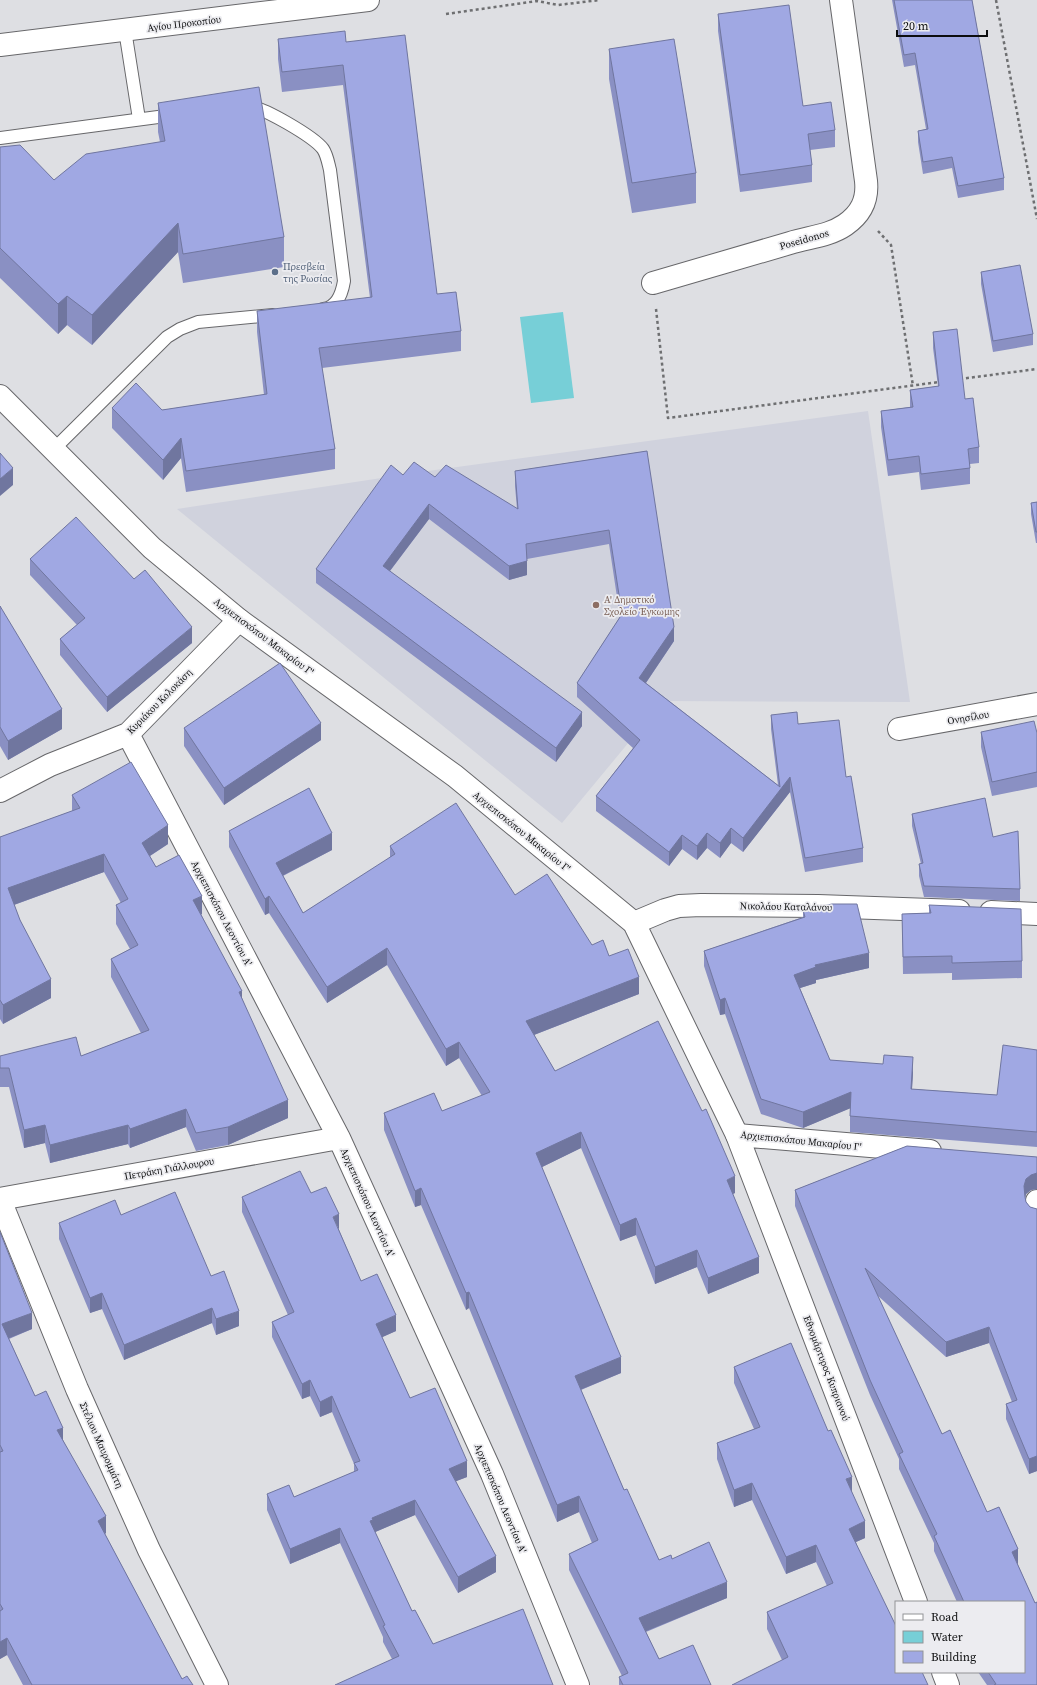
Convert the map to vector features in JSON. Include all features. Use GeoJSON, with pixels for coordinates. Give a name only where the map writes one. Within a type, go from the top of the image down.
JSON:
{"type":"FeatureCollection","features":[{"type":"Feature","properties":{"kind":"street","name":"Αγίου Προκοπίου"},"geometry":{"type":"LineString","coordinates":[[0,45],[368,0]]}},
{"type":"Feature","properties":{"kind":"street","name":"Poseidonos"},"geometry":{"type":"LineString","coordinates":[[653,283],[796,241],[825,234],[845,225],[859,211],[867,194],[866,181],[841,0]]}},
{"type":"Feature","properties":{"kind":"street","name":"Αρχιεπισκόπου Μακαρίου Γ'"},"geometry":{"type":"LineString","coordinates":[[0,396],[152,548],[239,620],[455,776],[634,923],[738,1135],[952,1153]]}},
{"type":"Feature","properties":{"kind":"street","name":"Κυριάκου Κολοκάση"},"geometry":{"type":"LineString","coordinates":[[0,791],[50,765],[128,734],[239,620]]}},
{"type":"Feature","properties":{"kind":"street","name":"Ονησίλου"},"geometry":{"type":"LineString","coordinates":[[899,729],[1037,704]]}},
{"type":"Feature","properties":{"kind":"street","name":"Αρχιεπισκόπου Λεοντίου Α'"},"geometry":{"type":"LineString","coordinates":[[128,734],[339,1138],[492,1474],[578,1685]]}},
{"type":"Feature","properties":{"kind":"street","name":"Νικολάου Καταλάνου"},"geometry":{"type":"LineString","coordinates":[[634,923],[665,910],[680,906],[701,905],[818,906],[1037,914]]}},
{"type":"Feature","properties":{"kind":"street","name":"Εθνομάρτυρος Κυπριανού"},"geometry":{"type":"LineString","coordinates":[[738,1135],[916,1601]]}},
{"type":"Feature","properties":{"kind":"street","name":"Πετράκη Γιάλλουρου"},"geometry":{"type":"LineString","coordinates":[[0,1200],[339,1138]]}},
{"type":"Feature","properties":{"kind":"street","name":"Στέλιου Μαυρομμάτη"},"geometry":{"type":"LineString","coordinates":[[0,1200],[77,1389],[149,1550],[217,1685]]}},
{"type":"Feature","properties":{"kind":"street"},"geometry":{"type":"LineString","coordinates":[[1037,1200],[1037,1212]]}},
{"type":"Feature","properties":{"kind":"street"},"geometry":{"type":"LineString","coordinates":[[942,1673],[948,1685]]}},
{"type":"Feature","properties":{"kind":"lane"},"geometry":{"type":"LineString","coordinates":[[125,30],[139,119]]}},
{"type":"Feature","properties":{"kind":"lane"},"geometry":{"type":"LineString","coordinates":[[235,106],[251,106],[277,117],[313,140],[322,148],[327,157],[330,170],[344,281],[342,292],[336,302],[327,309],[315,310]]}},
{"type":"Feature","properties":{"kind":"lane"},"geometry":{"type":"LineString","coordinates":[[0,138],[183,113]]}},
{"type":"Feature","properties":{"kind":"lane"},"geometry":{"type":"LineString","coordinates":[[53,450],[168,337],[180,329],[198,322],[284,314]]}},
{"type":"Feature","properties":{"kind":"path"},"geometry":{"type":"LineString","coordinates":[[446,14],[537,1],[558,6],[600,0]]}},
{"type":"Feature","properties":{"kind":"path"},"geometry":{"type":"LineString","coordinates":[[996,0],[1037,219]]}},
{"type":"Feature","properties":{"kind":"path"},"geometry":{"type":"LineString","coordinates":[[859,211],[891,245],[913,386]]}},
{"type":"Feature","properties":{"kind":"path"},"geometry":{"type":"LineString","coordinates":[[653,283],[668,418],[944,382]]}},
{"type":"Feature","properties":{"kind":"path"},"geometry":{"type":"LineString","coordinates":[[959,380],[1037,369]]}},
{"type":"Feature","properties":{"kind":"shaded area","name":"Α' Δημοτικό Σχολείο Έγκωμης"},"geometry":{"type":"Polygon","coordinates":[[[868,411],[910,702],[663,701],[562,823],[177,509],[428,471],[868,411]]]}},
{"type":"Feature","properties":{"kind":"water"},"geometry":{"type":"Polygon","coordinates":[[[563,312],[574,398],[531,403],[520,317],[563,312]]]}},
{"type":"Feature","properties":{"kind":"building"},"geometry":{"type":"Polygon","coordinates":[[[894,0],[972,0],[1004,178],[958,186],[952,157],[923,162],[918,131],[928,129],[915,53],[904,55],[894,0]]]}},
{"type":"Feature","properties":{"kind":"building"},"geometry":{"type":"Polygon","coordinates":[[[789,5],[803,106],[831,102],[835,130],[808,134],[812,165],[740,175],[718,14],[789,5]]]}},
{"type":"Feature","properties":{"kind":"building"},"geometry":{"type":"Polygon","coordinates":[[[345,31],[346,42],[405,35],[437,294],[456,292],[461,331],[319,348],[335,449],[186,471],[181,438],[163,460],[112,408],[136,383],[162,410],[267,394],[257,311],[372,297],[343,65],[282,72],[278,39],[345,31]]]}},
{"type":"Feature","properties":{"kind":"building"},"geometry":{"type":"Polygon","coordinates":[[[674,39],[696,173],[632,183],[609,49],[674,39]]]}},
{"type":"Feature","properties":{"kind":"building"},"geometry":{"type":"Polygon","coordinates":[[[259,87],[284,237],[183,254],[178,223],[92,315],[67,296],[58,304],[0,248],[0,147],[20,145],[54,180],[86,154],[165,141],[158,103],[259,87]]]}},
{"type":"Feature","properties":{"kind":"building"},"geometry":{"type":"Polygon","coordinates":[[[1020,265],[1033,334],[993,341],[981,272],[1020,265]]]}},
{"type":"Feature","properties":{"kind":"building"},"geometry":{"type":"Polygon","coordinates":[[[957,329],[965,399],[973,398],[979,447],[968,449],[970,468],[921,474],[919,456],[888,460],[881,411],[913,407],[910,390],[939,386],[933,332],[957,329]]]}},
{"type":"Feature","properties":{"kind":"building"},"geometry":{"type":"Polygon","coordinates":[[[647,451],[674,627],[639,678],[780,787],[771,715],[797,712],[798,724],[839,720],[846,777],[851,776],[863,848],[805,858],[790,777],[743,838],[731,828],[720,843],[707,833],[697,846],[682,835],[669,852],[596,796],[640,740],[577,683],[622,614],[609,530],[526,544],[527,561],[509,566],[429,504],[383,566],[582,712],[556,748],[316,569],[391,465],[403,475],[414,462],[435,477],[446,465],[518,509],[515,471],[647,451]]]}},
{"type":"Feature","properties":{"kind":"building"},"geometry":{"type":"Polygon","coordinates":[[[0,453],[13,468],[0,479],[0,453]]]}},
{"type":"Feature","properties":{"kind":"building"},"geometry":{"type":"Polygon","coordinates":[[[1037,502],[1037,532],[1036,532],[1031,503],[1037,502]]]}},
{"type":"Feature","properties":{"kind":"building"},"geometry":{"type":"Polygon","coordinates":[[[76,517],[134,579],[145,570],[192,627],[107,697],[60,639],[85,618],[30,559],[76,517]]]}},
{"type":"Feature","properties":{"kind":"building"},"geometry":{"type":"Polygon","coordinates":[[[0,606],[62,709],[8,741],[0,727],[0,606]]]}},
{"type":"Feature","properties":{"kind":"building"},"geometry":{"type":"Polygon","coordinates":[[[280,663],[321,723],[224,788],[184,728],[280,663]]]}},
{"type":"Feature","properties":{"kind":"building"},"geometry":{"type":"Polygon","coordinates":[[[1034,721],[1037,733],[1037,772],[992,782],[981,732],[1034,721]]]}},
{"type":"Feature","properties":{"kind":"building"},"geometry":{"type":"Polygon","coordinates":[[[131,762],[168,825],[142,843],[156,867],[179,855],[202,896],[193,900],[242,991],[239,992],[288,1100],[228,1127],[196,1133],[186,1109],[130,1129],[128,1125],[50,1145],[45,1125],[24,1130],[9,1068],[0,1068],[0,1056],[76,1037],[81,1056],[149,1030],[111,959],[138,945],[116,905],[128,899],[104,854],[8,888],[20,920],[51,979],[3,1005],[0,1000],[0,837],[80,808],[72,795],[131,762]]]}},
{"type":"Feature","properties":{"kind":"building"},"geometry":{"type":"Polygon","coordinates":[[[309,788],[332,833],[276,863],[303,913],[395,854],[390,846],[456,803],[515,895],[547,874],[592,945],[603,940],[609,956],[628,949],[639,977],[526,1021],[555,1071],[658,1021],[702,1111],[706,1109],[735,1176],[727,1180],[759,1257],[708,1278],[697,1250],[655,1267],[636,1218],[620,1225],[581,1132],[536,1153],[621,1357],[575,1376],[624,1490],[627,1489],[659,1560],[671,1555],[672,1559],[709,1542],[727,1582],[639,1618],[659,1659],[693,1645],[711,1685],[623,1685],[619,1677],[628,1673],[569,1554],[598,1540],[579,1496],[557,1505],[469,1292],[466,1293],[421,1188],[415,1191],[384,1113],[434,1093],[442,1111],[490,1092],[459,1042],[446,1049],[387,948],[327,987],[269,896],[265,899],[229,831],[309,788]]]}},
{"type":"Feature","properties":{"kind":"building"},"geometry":{"type":"Polygon","coordinates":[[[985,798],[993,837],[1018,831],[1020,889],[924,886],[919,864],[923,863],[912,814],[985,798]]]}},
{"type":"Feature","properties":{"kind":"building"},"geometry":{"type":"Polygon","coordinates":[[[832,904],[857,904],[869,953],[815,965],[816,967],[794,975],[830,1060],[883,1064],[884,1055],[913,1057],[911,1089],[997,1095],[1003,1045],[1037,1050],[1037,1132],[850,1116],[851,1092],[803,1112],[761,1099],[725,998],[720,1000],[704,951],[805,917],[803,910],[832,904]]]}},
{"type":"Feature","properties":{"kind":"building"},"geometry":{"type":"Polygon","coordinates":[[[929,905],[1021,909],[1022,961],[952,963],[952,956],[903,957],[902,914],[931,913],[929,905]]]}},
{"type":"Feature","properties":{"kind":"building"},"geometry":{"type":"Polygon","coordinates":[[[907,1146],[1037,1157],[1037,1173],[1026,1179],[1024,1186],[1026,1202],[1030,1207],[1037,1209],[1037,1456],[1029,1459],[1006,1404],[1017,1400],[989,1327],[946,1342],[865,1268],[942,1434],[950,1430],[987,1512],[999,1507],[1018,1549],[1012,1552],[1035,1603],[1037,1602],[1037,1685],[994,1685],[996,1684],[989,1673],[1025,1673],[1025,1601],[964,1601],[934,1536],[937,1534],[899,1454],[903,1452],[870,1380],[795,1190],[907,1146]]]}},
{"type":"Feature","properties":{"kind":"building"},"geometry":{"type":"Polygon","coordinates":[[[300,1171],[311,1193],[326,1187],[339,1214],[333,1217],[361,1281],[377,1274],[396,1315],[376,1324],[410,1398],[435,1388],[467,1461],[449,1469],[496,1556],[458,1577],[415,1500],[372,1518],[373,1520],[370,1521],[412,1611],[415,1610],[433,1644],[523,1609],[553,1685],[335,1685],[399,1656],[383,1626],[385,1625],[340,1528],[290,1549],[267,1494],[289,1485],[294,1497],[358,1470],[354,1463],[360,1461],[332,1396],[320,1402],[310,1380],[302,1384],[272,1322],[294,1312],[242,1197],[300,1171]]]}},
{"type":"Feature","properties":{"kind":"building"},"geometry":{"type":"Polygon","coordinates":[[[175,1192],[211,1276],[224,1271],[239,1311],[216,1319],[212,1308],[124,1345],[102,1293],[90,1298],[59,1223],[115,1200],[121,1215],[175,1192]]]}},
{"type":"Feature","properties":{"kind":"building"},"geometry":{"type":"Polygon","coordinates":[[[0,1232],[32,1313],[2,1324],[35,1396],[46,1391],[63,1428],[57,1430],[106,1516],[98,1521],[182,1679],[187,1676],[193,1685],[32,1685],[7,1638],[0,1642],[0,1611],[3,1609],[0,1604],[0,1452],[3,1451],[0,1445],[0,1232]]]}},
{"type":"Feature","properties":{"kind":"building"},"geometry":{"type":"Polygon","coordinates":[[[791,1343],[828,1431],[831,1430],[852,1477],[846,1479],[865,1521],[849,1529],[895,1624],[895,1673],[922,1673],[928,1685],[732,1685],[788,1657],[767,1612],[833,1583],[816,1545],[786,1557],[752,1483],[734,1490],[717,1443],[760,1427],[734,1367],[791,1343]]]}},
{"type":"Feature","properties":{"kind":"place","name":"Πρεσβεία της Ρωσίας"},"geometry":{"type":"Point","coordinates":[275,272]}},
{"type":"Feature","properties":{"kind":"place","name":"Α' Δημοτικό Σχολείο Έγκωμης"},"geometry":{"type":"Point","coordinates":[596,605]}}]}
